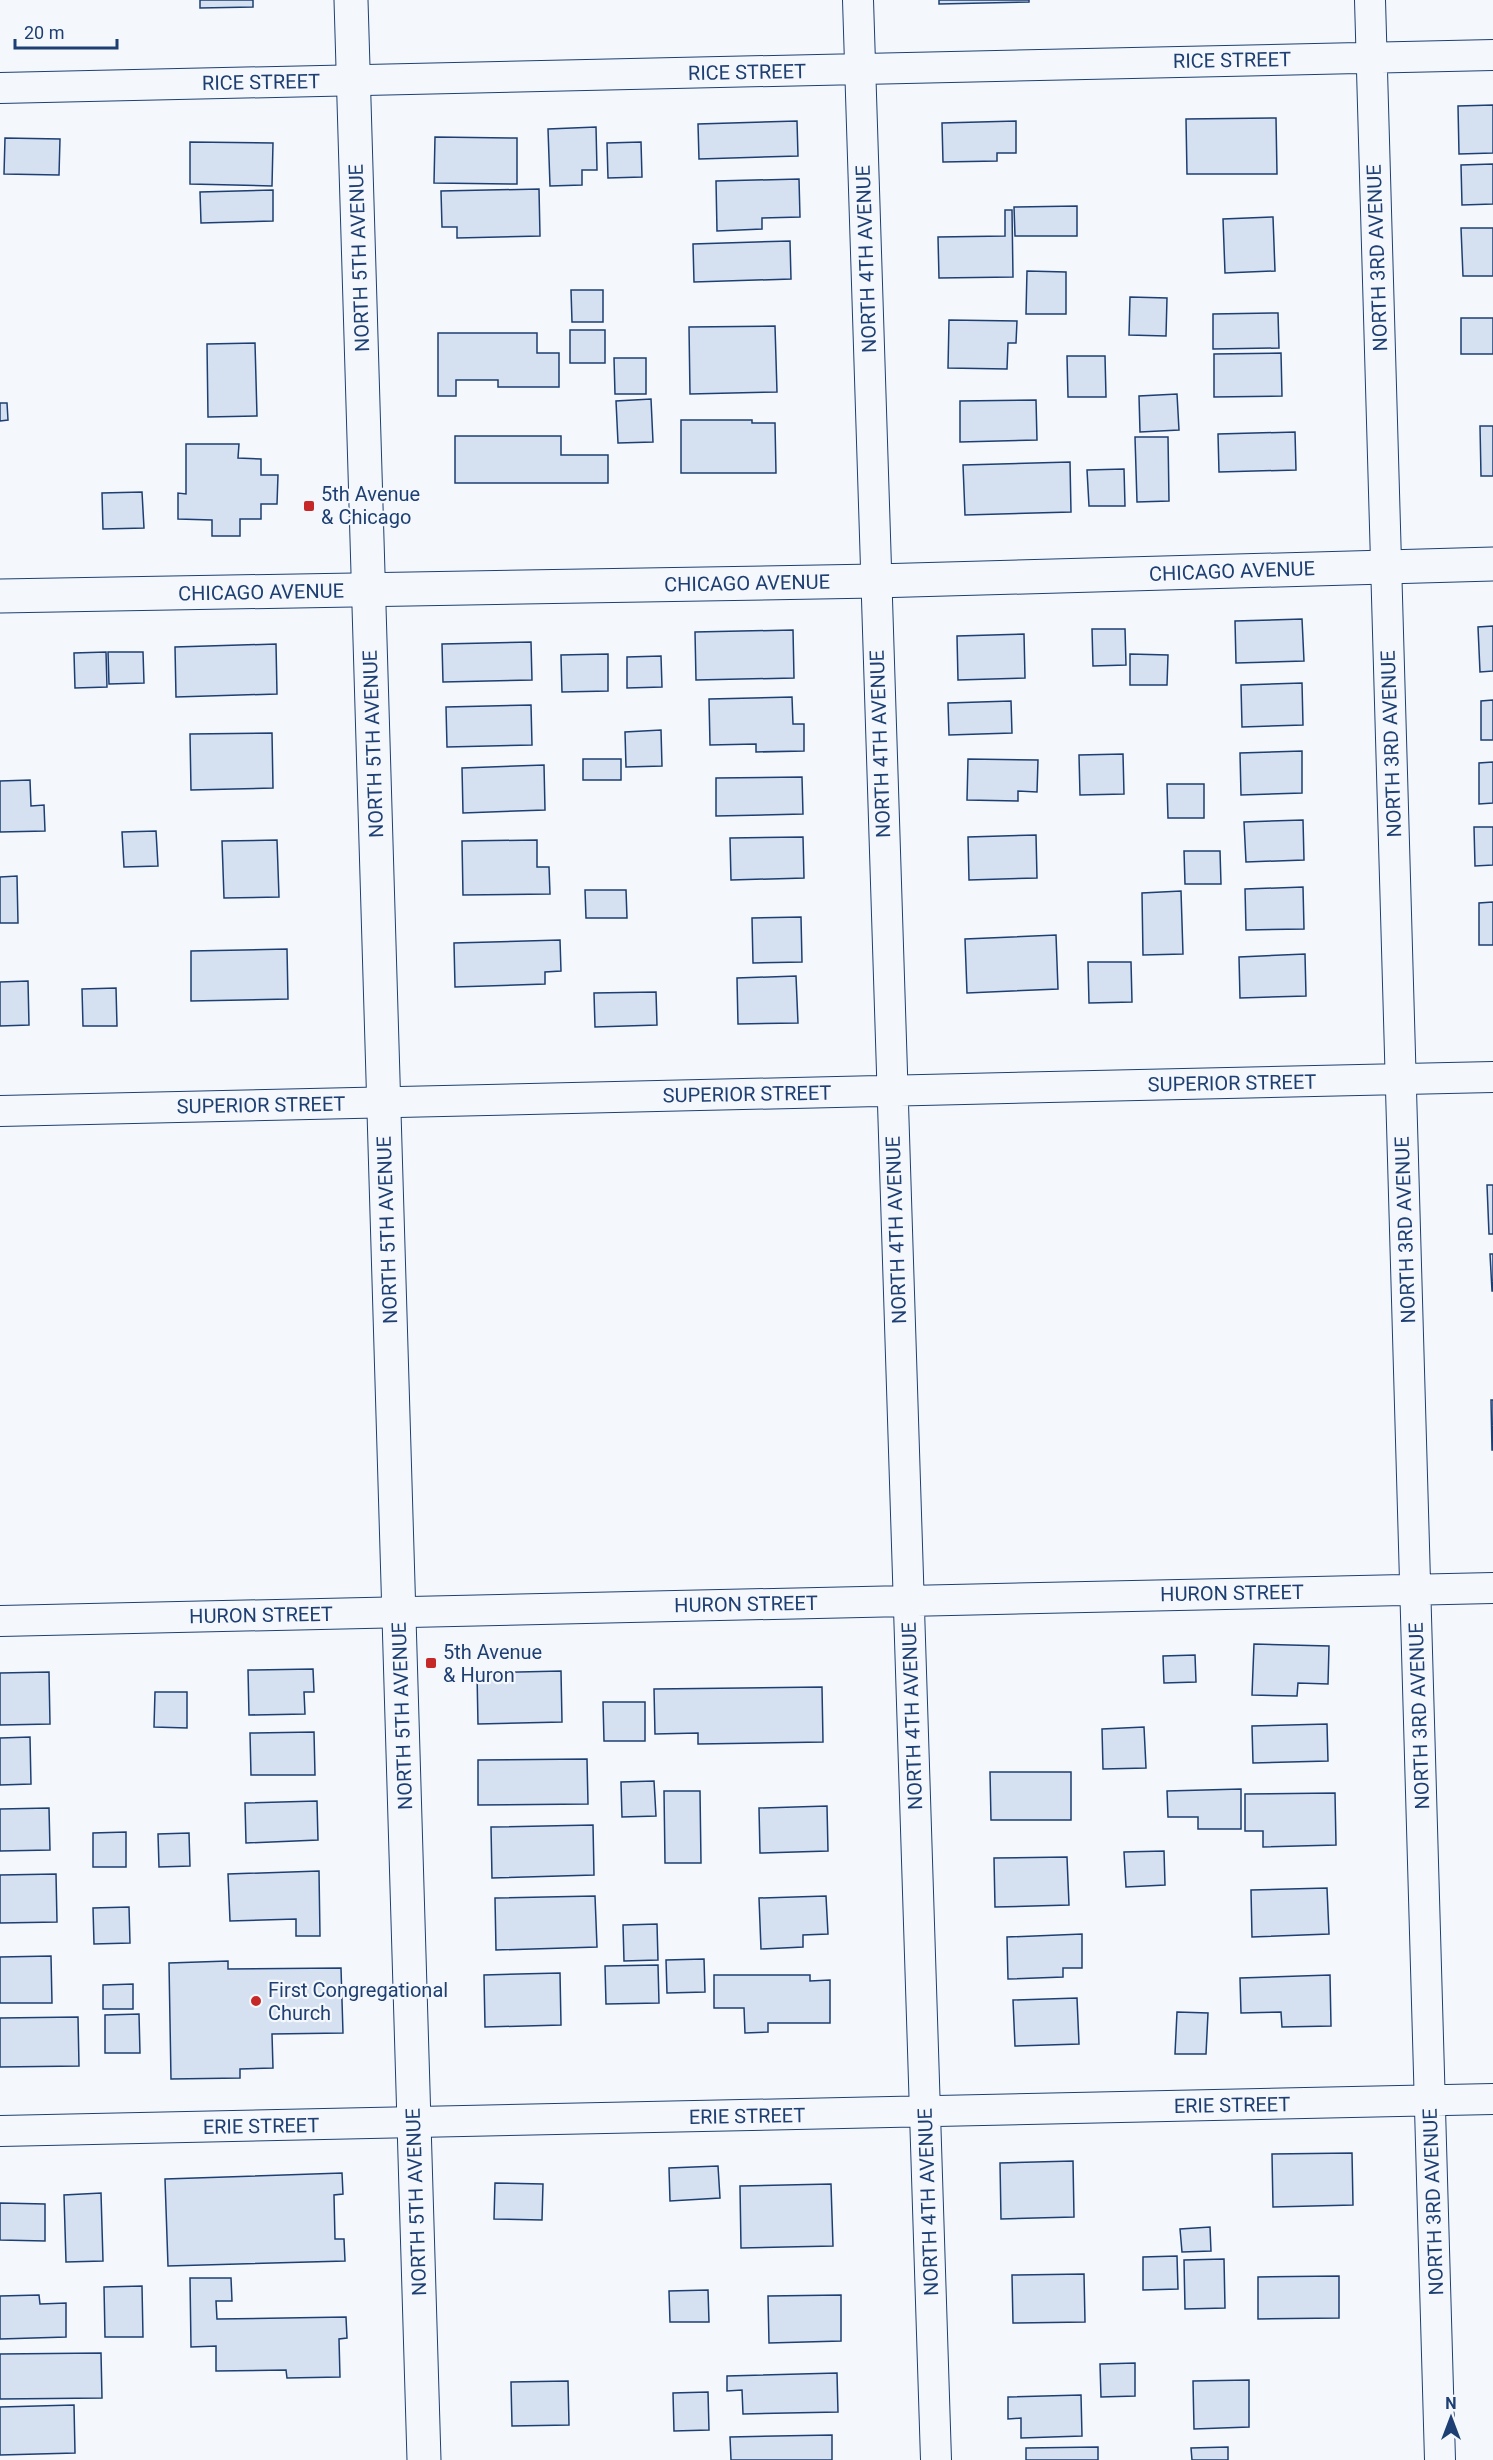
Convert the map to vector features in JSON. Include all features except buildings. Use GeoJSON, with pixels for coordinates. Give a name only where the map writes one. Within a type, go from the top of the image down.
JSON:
{"type":"FeatureCollection","features":[{"type":"Feature","properties":{"kind":"street","name":"NORTH 5TH AVENUE"},"geometry":{"type":"LineString","coordinates":[[351,0],[424,2460]]}},
{"type":"Feature","properties":{"kind":"street","name":"NORTH 4TH AVENUE"},"geometry":{"type":"LineString","coordinates":[[858,0],[936,2460]]}},
{"type":"Feature","properties":{"kind":"street","name":"NORTH 3RD AVENUE"},"geometry":{"type":"LineString","coordinates":[[1370,0],[1440,2460]]}},
{"type":"Feature","properties":{"kind":"street","name":"RICE STREET"},"geometry":{"type":"LineString","coordinates":[[0,88],[1493,55]]}},
{"type":"Feature","properties":{"kind":"street","name":"CHICAGO AVENUE"},"geometry":{"type":"LineString","coordinates":[[0,596],[875,581],[1493,564]]}},
{"type":"Feature","properties":{"kind":"street","name":"SUPERIOR STREET"},"geometry":{"type":"LineString","coordinates":[[0,1111],[1493,1077]]}},
{"type":"Feature","properties":{"kind":"street","name":"HURON STREET"},"geometry":{"type":"LineString","coordinates":[[0,1621],[1493,1588]]}},
{"type":"Feature","properties":{"kind":"street","name":"ERIE STREET"},"geometry":{"type":"LineString","coordinates":[[0,2131],[1493,2099]]}},
{"type":"Feature","properties":{"kind":"place","name":"5th Avenue & Chicago"},"geometry":{"type":"Point","coordinates":[309,506]}},
{"type":"Feature","properties":{"kind":"place","name":"5th Avenue & Huron"},"geometry":{"type":"Point","coordinates":[431,1663]}},
{"type":"Feature","properties":{"kind":"place","name":"First Congregational Church"},"geometry":{"type":"Point","coordinates":[256,2001]}}]}
